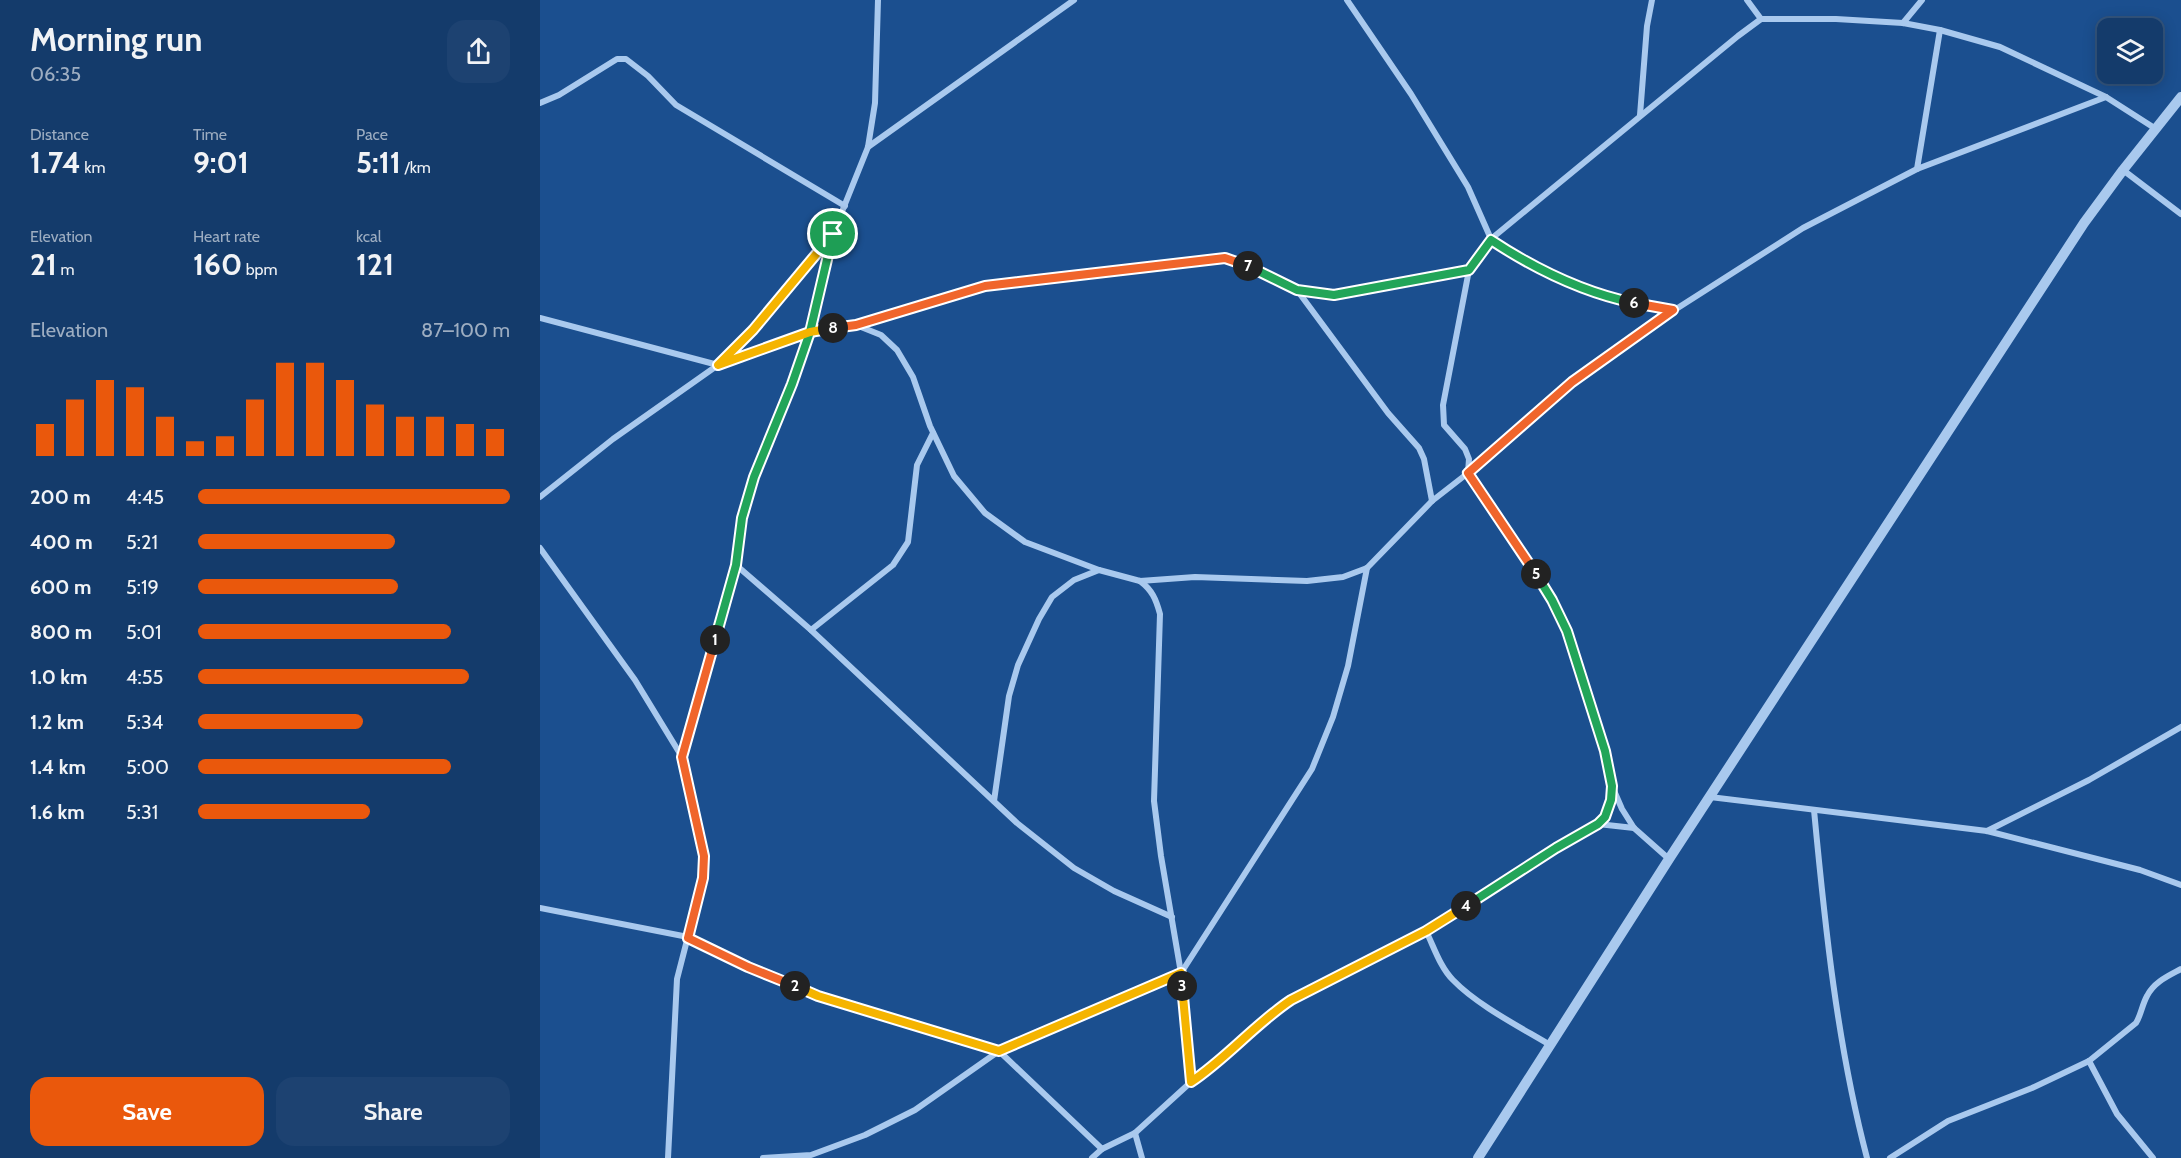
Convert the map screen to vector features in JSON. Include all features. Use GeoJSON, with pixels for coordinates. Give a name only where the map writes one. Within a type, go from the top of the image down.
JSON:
{"type":"FeatureCollection","features":[{"type":"Feature","properties":{"kind":"street"},"geometry":{"type":"LineString","coordinates":[[682,757],[736,565],[742,518],[754,477],[792,384],[810,332],[833,234],[868,147],[875,104],[878,0]]}},
{"type":"Feature","properties":{"kind":"street"},"geometry":{"type":"LineString","coordinates":[[868,147],[1074,0]]}},
{"type":"Feature","properties":{"kind":"street"},"geometry":{"type":"LineString","coordinates":[[1347,0],[1411,94],[1468,187],[1491,240],[1524,262],[1573,285],[1620,300],[1673,310]]}},
{"type":"Feature","properties":{"kind":"street"},"geometry":{"type":"LineString","coordinates":[[1640,115],[1647,26],[1652,0]]}},
{"type":"Feature","properties":{"kind":"street"},"geometry":{"type":"LineString","coordinates":[[1747,0],[1761,19]]}},
{"type":"Feature","properties":{"kind":"street"},"geometry":{"type":"LineString","coordinates":[[1904,23],[1922,0]]}},
{"type":"Feature","properties":{"kind":"street"},"geometry":{"type":"LineString","coordinates":[[1669,859],[1634,828],[1612,786],[1605,751],[1567,631],[1552,600],[1468,473],[1469,459],[1465,449],[1444,425],[1443,405],[1469,270],[1491,240],[1640,115],[1761,19],[1836,19],[1904,23],[1940,30],[2000,47],[2106,97],[2156,129]]}},
{"type":"Feature","properties":{"kind":"street"},"geometry":{"type":"LineString","coordinates":[[1917,169],[1940,30]]}},
{"type":"Feature","properties":{"kind":"street"},"geometry":{"type":"LineString","coordinates":[[540,102],[559,95],[617,59],[626,59],[648,76],[675,105],[845,206]]}},
{"type":"Feature","properties":{"kind":"street"},"geometry":{"type":"LineString","coordinates":[[1140,581],[1195,577],[1307,581],[1343,577],[1367,568],[1431,501],[1468,473],[1572,382],[1673,310],[1803,228],[1917,169],[2106,97]]}},
{"type":"Feature","properties":{"kind":"street"},"geometry":{"type":"LineString","coordinates":[[1478,1158],[1669,859],[2084,223],[2181,97]]}},
{"type":"Feature","properties":{"kind":"street"},"geometry":{"type":"LineString","coordinates":[[2123,170],[2181,214]]}},
{"type":"Feature","properties":{"kind":"street"},"geometry":{"type":"LineString","coordinates":[[540,497],[613,439],[718,365],[753,330],[833,234]]}},
{"type":"Feature","properties":{"kind":"street"},"geometry":{"type":"LineString","coordinates":[[540,318],[718,365],[810,332],[856,325],[985,286],[1225,258],[1257,270],[1297,290],[1334,295],[1469,270]]}},
{"type":"Feature","properties":{"kind":"street"},"geometry":{"type":"LineString","coordinates":[[1297,290],[1381,404],[1419,448],[1424,459],[1431,501]]}},
{"type":"Feature","properties":{"kind":"street"},"geometry":{"type":"LineString","coordinates":[[856,325],[881,335],[897,350],[913,377],[933,433],[954,476],[985,513],[1025,542],[1099,570],[1140,581],[1149,587],[1155,597],[1160,614],[1154,801],[1181,973],[1191,1082]]}},
{"type":"Feature","properties":{"kind":"street"},"geometry":{"type":"LineString","coordinates":[[811,630],[893,565],[903,553],[910,532],[917,465],[933,433]]}},
{"type":"Feature","properties":{"kind":"street"},"geometry":{"type":"LineString","coordinates":[[540,548],[635,680],[682,757],[704,856],[703,878],[678,979],[668,1158]]}},
{"type":"Feature","properties":{"kind":"street"},"geometry":{"type":"LineString","coordinates":[[736,565],[811,630],[1017,823],[1074,868],[1114,891],[1172,917]]}},
{"type":"Feature","properties":{"kind":"street"},"geometry":{"type":"LineString","coordinates":[[763,1158],[811,1155],[865,1135],[915,1110],[999,1051],[1181,973],[1312,769],[1333,717],[1348,666],[1367,568]]}},
{"type":"Feature","properties":{"kind":"street"},"geometry":{"type":"LineString","coordinates":[[994,801],[1010,696],[1018,665],[1052,597],[1074,580],[1099,570]]}},
{"type":"Feature","properties":{"kind":"street"},"geometry":{"type":"LineString","coordinates":[[1987,831],[2090,780],[2181,727]]}},
{"type":"Feature","properties":{"kind":"street"},"geometry":{"type":"LineString","coordinates":[[1092,1158],[1102,1149],[1135,1132],[1191,1082],[1212,1068],[1275,1011],[1291,1000],[1426,931],[1556,848],[1598,824],[1608,809],[1612,786]]}},
{"type":"Feature","properties":{"kind":"street"},"geometry":{"type":"LineString","coordinates":[[1710,797],[1987,831],[2140,870],[2181,885]]}},
{"type":"Feature","properties":{"kind":"street"},"geometry":{"type":"LineString","coordinates":[[1814,810],[1821,889],[1843,1046],[1853,1105],[1868,1158]]}},
{"type":"Feature","properties":{"kind":"street"},"geometry":{"type":"LineString","coordinates":[[1598,824],[1634,828]]}},
{"type":"Feature","properties":{"kind":"street"},"geometry":{"type":"LineString","coordinates":[[540,908],[688,938],[748,967],[818,996],[999,1051],[1102,1149]]}},
{"type":"Feature","properties":{"kind":"street"},"geometry":{"type":"LineString","coordinates":[[1426,931],[1452,980],[1472,996],[1550,1045]]}},
{"type":"Feature","properties":{"kind":"street"},"geometry":{"type":"LineString","coordinates":[[1890,1158],[1948,1121],[2032,1088],[2089,1061],[2136,1023],[2147,996],[2155,985],[2181,969]]}},
{"type":"Feature","properties":{"kind":"street"},"geometry":{"type":"LineString","coordinates":[[2089,1061],[2117,1114],[2153,1158]]}},
{"type":"Feature","properties":{"kind":"street"},"geometry":{"type":"LineString","coordinates":[[1135,1132],[1142,1158]]}},
{"type":"Feature","properties":{"kind":"route"},"geometry":{"type":"LineString","coordinates":[[833,234],[753,330],[718,365],[810,332],[856,325],[985,286],[1225,258],[1257,270],[1297,290],[1334,295],[1469,270],[1491,240],[1524,262],[1573,285],[1620,300],[1673,310],[1572,382],[1468,473],[1552,600],[1567,631],[1605,751],[1612,786],[1611,800],[1605,817],[1598,824],[1556,848],[1426,931],[1291,1000],[1275,1011],[1212,1068],[1191,1082],[1181,973],[999,1051],[818,996],[748,967],[688,938],[703,878],[704,856],[682,757],[736,565],[742,518],[754,477],[771,439],[810,332],[833,234]]}}]}
